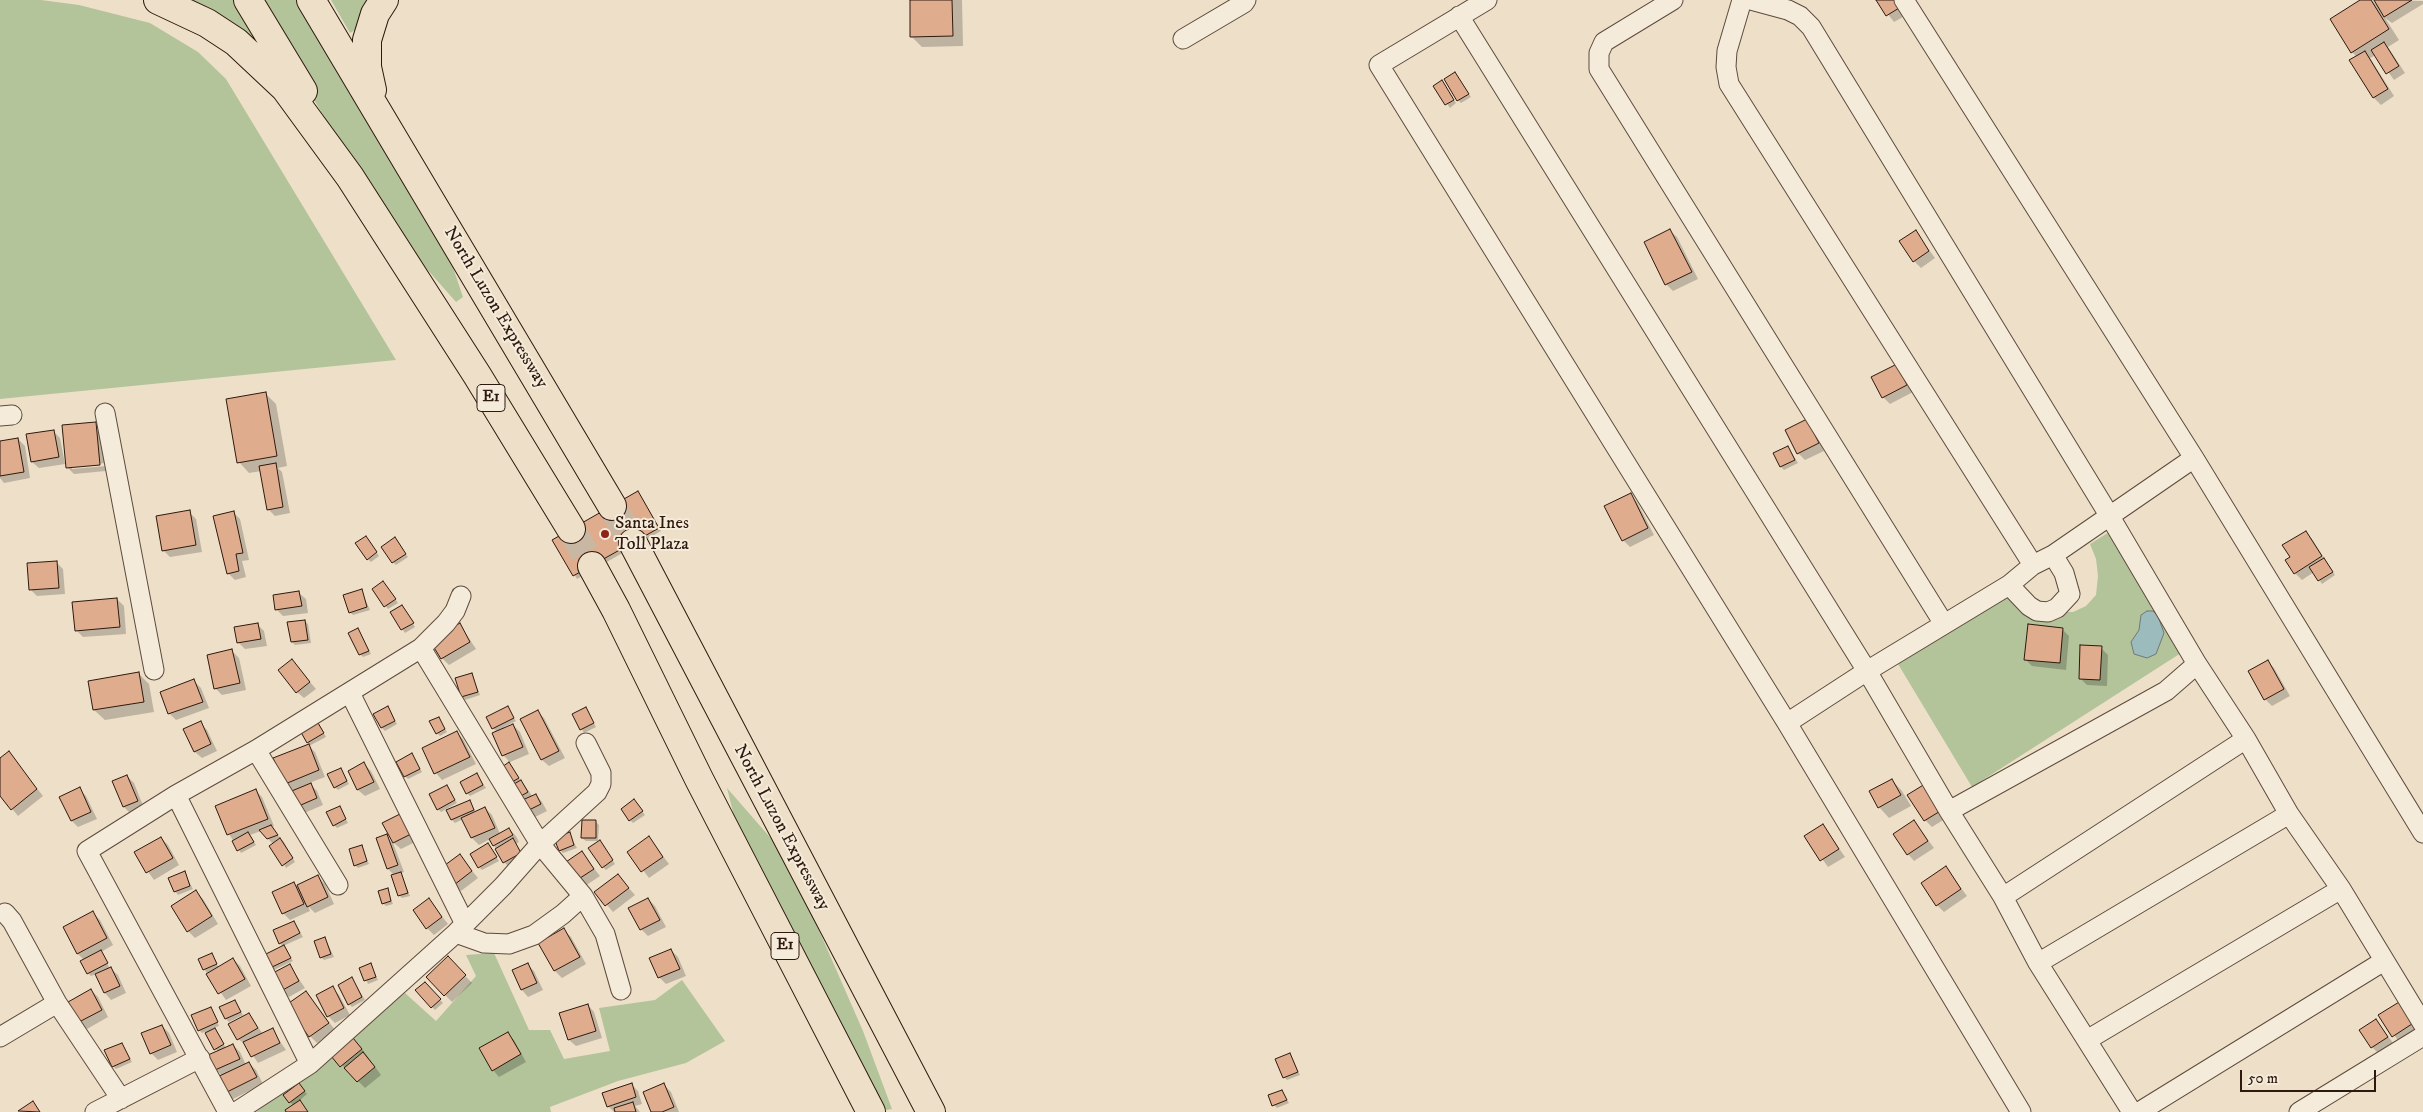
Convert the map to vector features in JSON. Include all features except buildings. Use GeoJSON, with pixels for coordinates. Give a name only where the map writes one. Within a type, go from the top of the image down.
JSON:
{"type":"FeatureCollection","features":[{"type":"Feature","properties":{"kind":"highway"},"geometry":{"type":"LineString","coordinates":[[158,0],[207,23],[236,42],[259,62],[285,88],[350,177]]}},
{"type":"Feature","properties":{"kind":"highway"},"geometry":{"type":"LineString","coordinates":[[248,0],[307,98],[350,177]]}},
{"type":"Feature","properties":{"kind":"highway"},"geometry":{"type":"LineString","coordinates":[[311,0],[378,111]]}},
{"type":"Feature","properties":{"kind":"highway"},"geometry":{"type":"LineString","coordinates":[[378,111],[370,85],[366,54],[370,26],[384,0]]}},
{"type":"Feature","properties":{"kind":"highway","name":"North Luzon Expressway"},"geometry":{"type":"LineString","coordinates":[[378,111],[612,506]]}},
{"type":"Feature","properties":{"kind":"highway","name":"E1"},"geometry":{"type":"LineString","coordinates":[[350,177],[477,375],[571,529]]}},
{"type":"Feature","properties":{"kind":"highway","name":"North Luzon Expressway"},"geometry":{"type":"LineString","coordinates":[[633,543],[931,1112]]}},
{"type":"Feature","properties":{"kind":"highway","name":"E1"},"geometry":{"type":"LineString","coordinates":[[592,566],[620,618],[699,779],[871,1112]]}},
{"type":"Feature","properties":{"kind":"street"},"geometry":{"type":"LineString","coordinates":[[1183,39],[1236,8],[1246,0]]}},
{"type":"Feature","properties":{"kind":"street"},"geometry":{"type":"LineString","coordinates":[[1487,0],[1379,65],[1787,723],[2021,1112]]}},
{"type":"Feature","properties":{"kind":"street"},"geometry":{"type":"LineString","coordinates":[[1673,0],[1604,42],[1599,53],[1599,69],[1944,624]]}},
{"type":"Feature","properties":{"kind":"street"},"geometry":{"type":"LineString","coordinates":[[1742,0],[1728,52],[1726,67],[1729,84],[2032,565]]}},
{"type":"Feature","properties":{"kind":"street"},"geometry":{"type":"LineString","coordinates":[[1751,0],[1788,10],[1800,16],[1811,27],[2109,515],[2197,664],[2246,739],[2289,814],[2341,889],[2423,1024]]}},
{"type":"Feature","properties":{"kind":"street"},"geometry":{"type":"LineString","coordinates":[[1904,0],[2194,458],[2423,833]]}},
{"type":"Feature","properties":{"kind":"street"},"geometry":{"type":"LineString","coordinates":[[1459,16],[1867,670],[1949,811],[2003,897],[2038,963],[2132,1112]]}},
{"type":"Feature","properties":{"kind":"street"},"geometry":{"type":"LineString","coordinates":[[105,413],[154,670]]}},
{"type":"Feature","properties":{"kind":"street"},"geometry":{"type":"LineString","coordinates":[[1787,723],[1867,670],[2008,586],[2032,565],[2053,555],[2194,458]]}},
{"type":"Feature","properties":{"kind":"street"},"geometry":{"type":"LineString","coordinates":[[2008,586],[2037,611],[2048,612],[2057,608],[2070,594],[2064,572],[2053,555]]}},
{"type":"Feature","properties":{"kind":"street"},"geometry":{"type":"LineString","coordinates":[[228,1112],[87,852],[176,795],[256,750],[421,648],[446,623],[455,610],[461,596]]}},
{"type":"Feature","properties":{"kind":"street"},"geometry":{"type":"LineString","coordinates":[[421,648],[540,844],[583,896],[605,934],[621,990]]}},
{"type":"Feature","properties":{"kind":"street"},"geometry":{"type":"LineString","coordinates":[[1949,811],[2166,691],[2197,664]]}},
{"type":"Feature","properties":{"kind":"street"},"geometry":{"type":"LineString","coordinates":[[350,692],[460,928],[484,943],[509,944],[534,935],[563,914],[583,896]]}},
{"type":"Feature","properties":{"kind":"street"},"geometry":{"type":"LineString","coordinates":[[2003,897],[2246,739]]}},
{"type":"Feature","properties":{"kind":"street"},"geometry":{"type":"LineString","coordinates":[[236,1112],[310,1064],[460,928],[503,886],[540,844],[597,792],[601,784],[601,773],[586,743]]}},
{"type":"Feature","properties":{"kind":"street"},"geometry":{"type":"LineString","coordinates":[[256,750],[338,885]]}},
{"type":"Feature","properties":{"kind":"street"},"geometry":{"type":"LineString","coordinates":[[176,795],[310,1064]]}},
{"type":"Feature","properties":{"kind":"street"},"geometry":{"type":"LineString","coordinates":[[2038,963],[2289,814]]}},
{"type":"Feature","properties":{"kind":"street"},"geometry":{"type":"LineString","coordinates":[[2087,1040],[2341,889]]}},
{"type":"Feature","properties":{"kind":"street"},"geometry":{"type":"LineString","coordinates":[[5,913],[12,921],[57,1003],[121,1099]]}},
{"type":"Feature","properties":{"kind":"street"},"geometry":{"type":"LineString","coordinates":[[2138,1112],[2384,961]]}},
{"type":"Feature","properties":{"kind":"street"},"geometry":{"type":"LineString","coordinates":[[0,1037],[57,1003]]}},
{"type":"Feature","properties":{"kind":"street"},"geometry":{"type":"LineString","coordinates":[[2299,1112],[2423,1036]]}},
{"type":"Feature","properties":{"kind":"street"},"geometry":{"type":"LineString","coordinates":[[95,1112],[200,1058]]}},
{"type":"Feature","properties":{"kind":"green space"},"geometry":{"type":"Polygon","coordinates":[[[0,0],[41,0],[79,5],[150,23],[198,52],[226,79],[396,360],[0,399],[0,0]]]}},
{"type":"Feature","properties":{"kind":"green space"},"geometry":{"type":"Polygon","coordinates":[[[175,0],[235,0],[274,67],[175,0]]]}},
{"type":"Feature","properties":{"kind":"green space"},"geometry":{"type":"Polygon","coordinates":[[[255,0],[296,0],[446,247],[463,297],[456,302],[388,225],[255,0]]]}},
{"type":"Feature","properties":{"kind":"green space"},"geometry":{"type":"Polygon","coordinates":[[[331,0],[372,0],[357,29],[350,33],[331,0]]]}},
{"type":"Feature","properties":{"kind":"green space"},"geometry":{"type":"Polygon","coordinates":[[[2125,522],[2185,643],[2181,653],[1972,787],[1898,664],[2015,592],[2054,612],[2073,612],[2086,606],[2096,595],[2098,576],[2096,559],[2090,544],[2125,522]]]}},
{"type":"Feature","properties":{"kind":"green space"},"geometry":{"type":"Polygon","coordinates":[[[727,788],[775,843],[807,903],[863,1031],[892,1109],[880,1111],[736,824],[727,788]]]}},
{"type":"Feature","properties":{"kind":"green space"},"geometry":{"type":"Polygon","coordinates":[[[494,953],[529,1030],[550,1030],[564,1059],[610,1051],[599,1008],[655,1000],[682,980],[725,1041],[686,1063],[618,1081],[550,1107],[551,1112],[256,1112],[405,993],[436,1021],[476,976],[466,955],[494,953]]]}},
{"type":"Feature","properties":{"kind":"water"},"geometry":{"type":"Polygon","coordinates":[[[2147,611],[2153,611],[2158,616],[2164,633],[2156,654],[2147,658],[2134,654],[2131,642],[2139,630],[2141,615],[2147,611]]]}},
{"type":"Feature","properties":{"kind":"tunnel"},"geometry":{"type":"LineString","coordinates":[[612,506],[633,543]]}},
{"type":"Feature","properties":{"kind":"tunnel"},"geometry":{"type":"LineString","coordinates":[[571,529],[592,566]]}},
{"type":"Feature","properties":{"kind":"place","name":"Santa Ines Toll Plaza"},"geometry":{"type":"Point","coordinates":[605,534]}}]}
